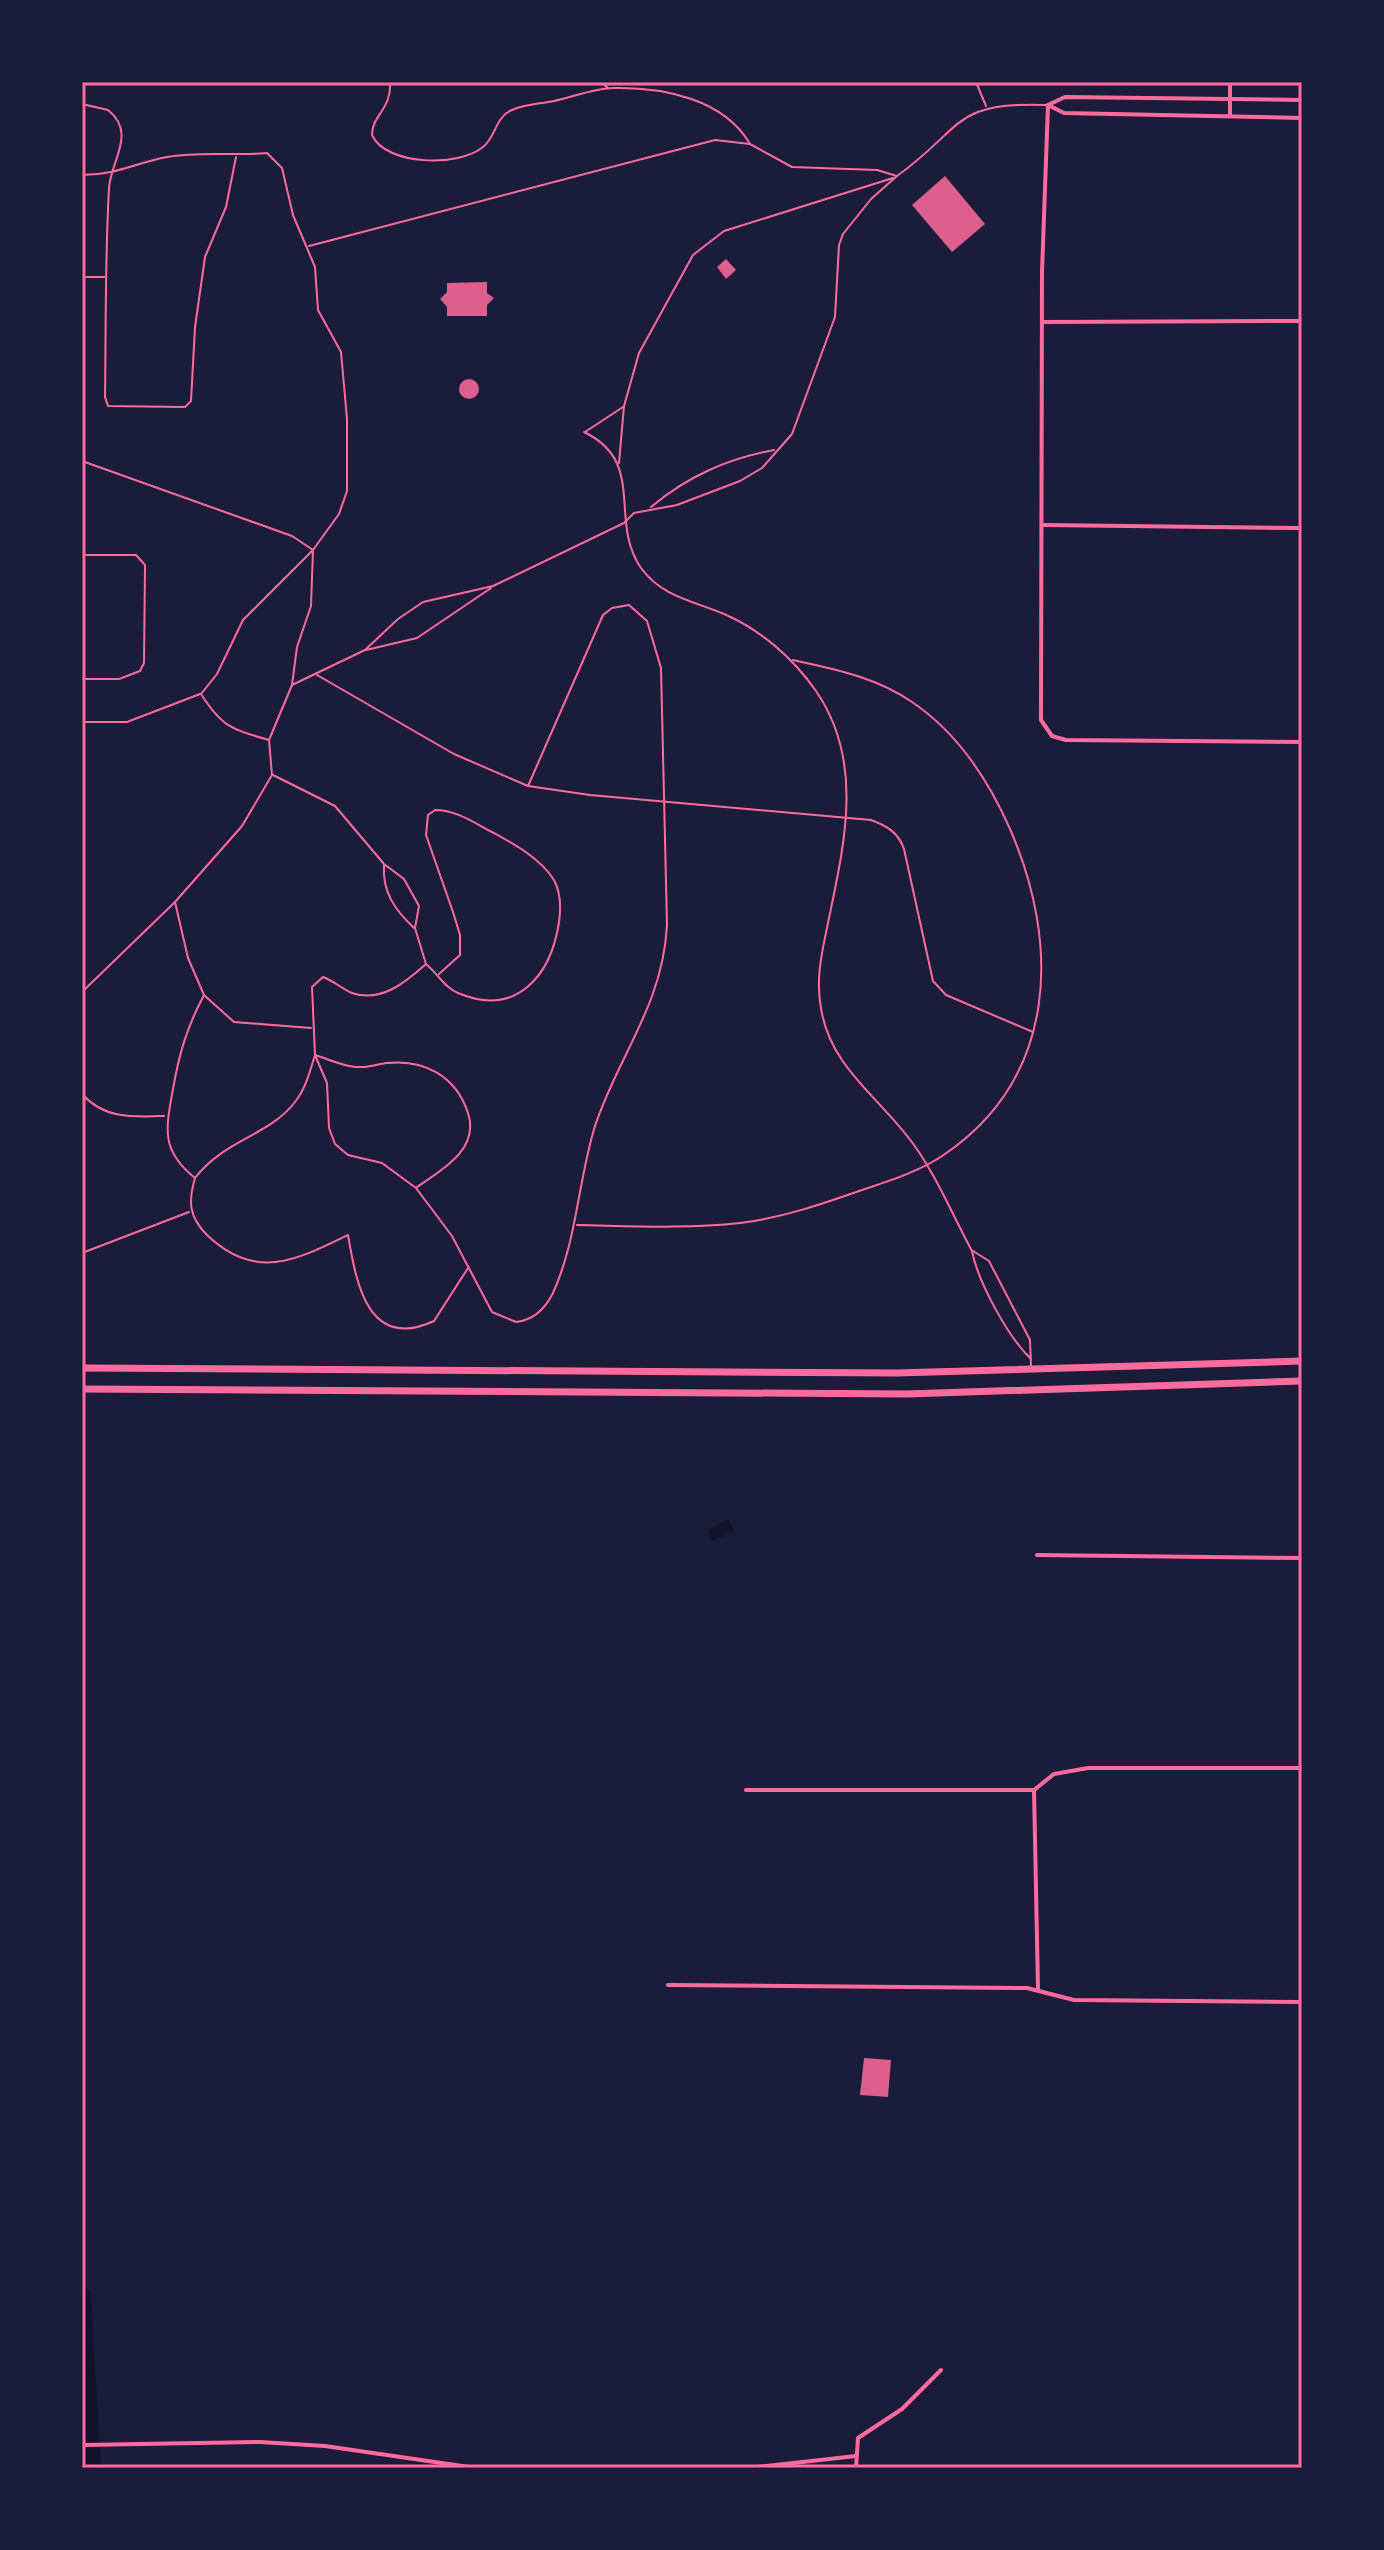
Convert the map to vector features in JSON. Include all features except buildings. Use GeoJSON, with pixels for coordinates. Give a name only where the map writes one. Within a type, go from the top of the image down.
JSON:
{"type":"FeatureCollection","features":[{"type":"Feature","properties":{"kind":"main road"},"geometry":{"type":"LineString","coordinates":[[82,1368],[897,1373],[1302,1361]]}},
{"type":"Feature","properties":{"kind":"main road"},"geometry":{"type":"LineString","coordinates":[[82,1389],[907,1394],[1302,1381]]}},
{"type":"Feature","properties":{"kind":"street"},"geometry":{"type":"LineString","coordinates":[[1230,82],[1230,116]]}},
{"type":"Feature","properties":{"kind":"street"},"geometry":{"type":"LineString","coordinates":[[1048,105],[1065,97],[1302,100]]}},
{"type":"Feature","properties":{"kind":"street"},"geometry":{"type":"LineString","coordinates":[[1048,105],[1064,113],[1302,118]]}},
{"type":"Feature","properties":{"kind":"street"},"geometry":{"type":"LineString","coordinates":[[1048,105],[1042,322],[1041,720],[1047,731],[1059,738],[1077,740],[1302,742]]}},
{"type":"Feature","properties":{"kind":"street"},"geometry":{"type":"LineString","coordinates":[[1042,322],[1302,321]]}},
{"type":"Feature","properties":{"kind":"street"},"geometry":{"type":"LineString","coordinates":[[1043,525],[1302,528]]}},
{"type":"Feature","properties":{"kind":"street"},"geometry":{"type":"LineString","coordinates":[[1037,1555],[1302,1558]]}},
{"type":"Feature","properties":{"kind":"street"},"geometry":{"type":"LineString","coordinates":[[746,1790],[850,1787],[1034,1790],[1054,1774],[1088,1768],[1302,1768]]}},
{"type":"Feature","properties":{"kind":"street"},"geometry":{"type":"LineString","coordinates":[[1034,1790],[1038,1989]]}},
{"type":"Feature","properties":{"kind":"street"},"geometry":{"type":"LineString","coordinates":[[668,1985],[1038,1989],[1053,1997],[1074,2000],[1302,2002]]}},
{"type":"Feature","properties":{"kind":"street"},"geometry":{"type":"LineString","coordinates":[[856,2468],[858,2438],[902,2409],[941,2370]]}},
{"type":"Feature","properties":{"kind":"street"},"geometry":{"type":"LineString","coordinates":[[82,2445],[286,2444],[476,2468]]}},
{"type":"Feature","properties":{"kind":"street"},"geometry":{"type":"LineString","coordinates":[[749,2468],[856,2456]]}},
{"type":"Feature","properties":{"kind":"lane"},"geometry":{"type":"LineString","coordinates":[[390,82],[390,101],[372,125],[372,135],[388,153],[402,158],[467,157],[486,145],[496,124],[509,111],[609,88],[644,90],[709,104],[740,126],[750,144]]}},
{"type":"Feature","properties":{"kind":"lane"},"geometry":{"type":"LineString","coordinates":[[601,82],[609,88]]}},
{"type":"Feature","properties":{"kind":"lane"},"geometry":{"type":"LineString","coordinates":[[976,82],[987,107]]}},
{"type":"Feature","properties":{"kind":"lane"},"geometry":{"type":"LineString","coordinates":[[82,104],[108,110],[119,122],[122,142],[111,175],[105,397],[108,406],[185,407],[191,401],[195,327],[205,257],[226,207],[237,156]]}},
{"type":"Feature","properties":{"kind":"lane"},"geometry":{"type":"LineString","coordinates":[[650,507],[677,505],[740,481],[762,468],[792,434],[831,333],[843,234],[871,199],[959,120],[987,107],[1048,105]]}},
{"type":"Feature","properties":{"kind":"lane"},"geometry":{"type":"LineString","coordinates":[[309,246],[715,140],[750,144],[792,167],[877,170],[897,176]]}},
{"type":"Feature","properties":{"kind":"lane"},"geometry":{"type":"LineString","coordinates":[[82,175],[111,175],[166,157],[267,153],[279,160],[293,215],[309,246],[315,267],[318,310],[341,352],[348,460],[347,491],[339,514],[313,550],[243,620],[217,674],[201,694],[127,722],[82,722]]}},
{"type":"Feature","properties":{"kind":"lane"},"geometry":{"type":"LineString","coordinates":[[618,465],[624,406],[639,353],[686,264],[704,244],[724,231],[897,176]]}},
{"type":"Feature","properties":{"kind":"lane"},"geometry":{"type":"LineString","coordinates":[[82,277],[107,277]]}},
{"type":"Feature","properties":{"kind":"lane"},"geometry":{"type":"LineString","coordinates":[[624,406],[584,432],[606,446],[618,465],[624,484],[624,523],[636,560],[661,589],[750,627],[790,660],[816,691],[836,734],[846,771],[848,820],[820,964],[821,1009],[830,1040],[848,1073],[899,1125],[924,1164],[972,1251],[975,1267],[1018,1347],[1031,1359]]}},
{"type":"Feature","properties":{"kind":"lane"},"geometry":{"type":"LineString","coordinates":[[365,650],[394,646],[417,638],[493,586],[624,523],[634,513],[650,507],[698,474],[741,457],[776,449]]}},
{"type":"Feature","properties":{"kind":"lane"},"geometry":{"type":"LineString","coordinates":[[82,461],[279,531],[313,550]]}},
{"type":"Feature","properties":{"kind":"lane"},"geometry":{"type":"LineString","coordinates":[[82,992],[175,902],[189,882],[242,826],[272,775],[269,740],[292,685],[292,667],[314,589],[313,550]]}},
{"type":"Feature","properties":{"kind":"lane"},"geometry":{"type":"LineString","coordinates":[[82,555],[136,555],[142,559],[144,663],[140,671],[119,679],[82,679]]}},
{"type":"Feature","properties":{"kind":"lane"},"geometry":{"type":"LineString","coordinates":[[292,685],[365,650],[398,619],[423,602],[493,586]]}},
{"type":"Feature","properties":{"kind":"lane"},"geometry":{"type":"LineString","coordinates":[[426,964],[405,983],[379,994],[351,993],[323,977],[316,980],[312,987],[312,1028],[315,1055],[327,1083],[329,1128],[335,1144],[348,1155],[382,1163],[416,1188],[452,1236],[492,1312],[507,1321],[525,1321],[540,1311],[553,1294],[576,1225],[595,1126],[636,1040],[663,962],[667,925],[659,655],[647,621],[629,605],[612,608],[603,615],[528,786]]}},
{"type":"Feature","properties":{"kind":"lane"},"geometry":{"type":"LineString","coordinates":[[576,1225],[683,1227],[764,1219],[803,1210],[893,1180],[943,1156],[991,1111],[1014,1079],[1033,1032],[1043,964],[1037,905],[1024,860],[1004,814],[972,759],[931,716],[893,690],[842,671],[790,660]]}},
{"type":"Feature","properties":{"kind":"lane"},"geometry":{"type":"LineString","coordinates":[[316,674],[454,754],[528,786],[871,820],[886,826],[900,840],[928,970],[938,989],[958,1001],[1033,1032]]}},
{"type":"Feature","properties":{"kind":"lane"},"geometry":{"type":"LineString","coordinates":[[201,694],[217,720],[227,727],[269,740]]}},
{"type":"Feature","properties":{"kind":"lane"},"geometry":{"type":"LineString","coordinates":[[272,775],[335,806],[384,864],[415,894],[419,906],[415,928],[426,964],[455,993],[472,998],[519,995],[535,983],[548,964],[556,938],[560,897],[556,883],[544,867],[525,852],[460,815],[435,810],[428,815],[426,835],[460,935],[460,955],[439,974]]}},
{"type":"Feature","properties":{"kind":"lane"},"geometry":{"type":"LineString","coordinates":[[384,864],[383,878],[388,897],[394,908],[415,928]]}},
{"type":"Feature","properties":{"kind":"lane"},"geometry":{"type":"LineString","coordinates":[[175,902],[188,958],[204,995],[218,1012],[234,1022],[312,1028]]}},
{"type":"Feature","properties":{"kind":"lane"},"geometry":{"type":"LineString","coordinates":[[195,1178],[171,1149],[165,1116],[177,1056],[204,995]]}},
{"type":"Feature","properties":{"kind":"lane"},"geometry":{"type":"LineString","coordinates":[[315,1055],[306,1084],[295,1102],[264,1127],[222,1149],[195,1178],[190,1195],[191,1212],[208,1235],[238,1259],[249,1263],[292,1258],[348,1235],[362,1299],[385,1323],[402,1329],[434,1321],[468,1268]]}},
{"type":"Feature","properties":{"kind":"lane"},"geometry":{"type":"LineString","coordinates":[[315,1055],[353,1067],[420,1065],[434,1070],[455,1087],[471,1121],[467,1142],[448,1166],[416,1188]]}},
{"type":"Feature","properties":{"kind":"lane"},"geometry":{"type":"LineString","coordinates":[[82,1094],[101,1111],[131,1117],[165,1116]]}},
{"type":"Feature","properties":{"kind":"lane"},"geometry":{"type":"LineString","coordinates":[[82,1253],[191,1212]]}},
{"type":"Feature","properties":{"kind":"lane"},"geometry":{"type":"LineString","coordinates":[[972,1251],[989,1261],[1030,1340],[1032,1370]]}},
{"type":"Feature","properties":{"kind":"shaded area"},"geometry":{"type":"Polygon","coordinates":[[[729,1519],[734,1530],[713,1541],[708,1530],[729,1519]]]}},
{"type":"Feature","properties":{"kind":"waterway"},"geometry":{"type":"LineString","coordinates":[[82,2296],[92,2468]]}}]}
